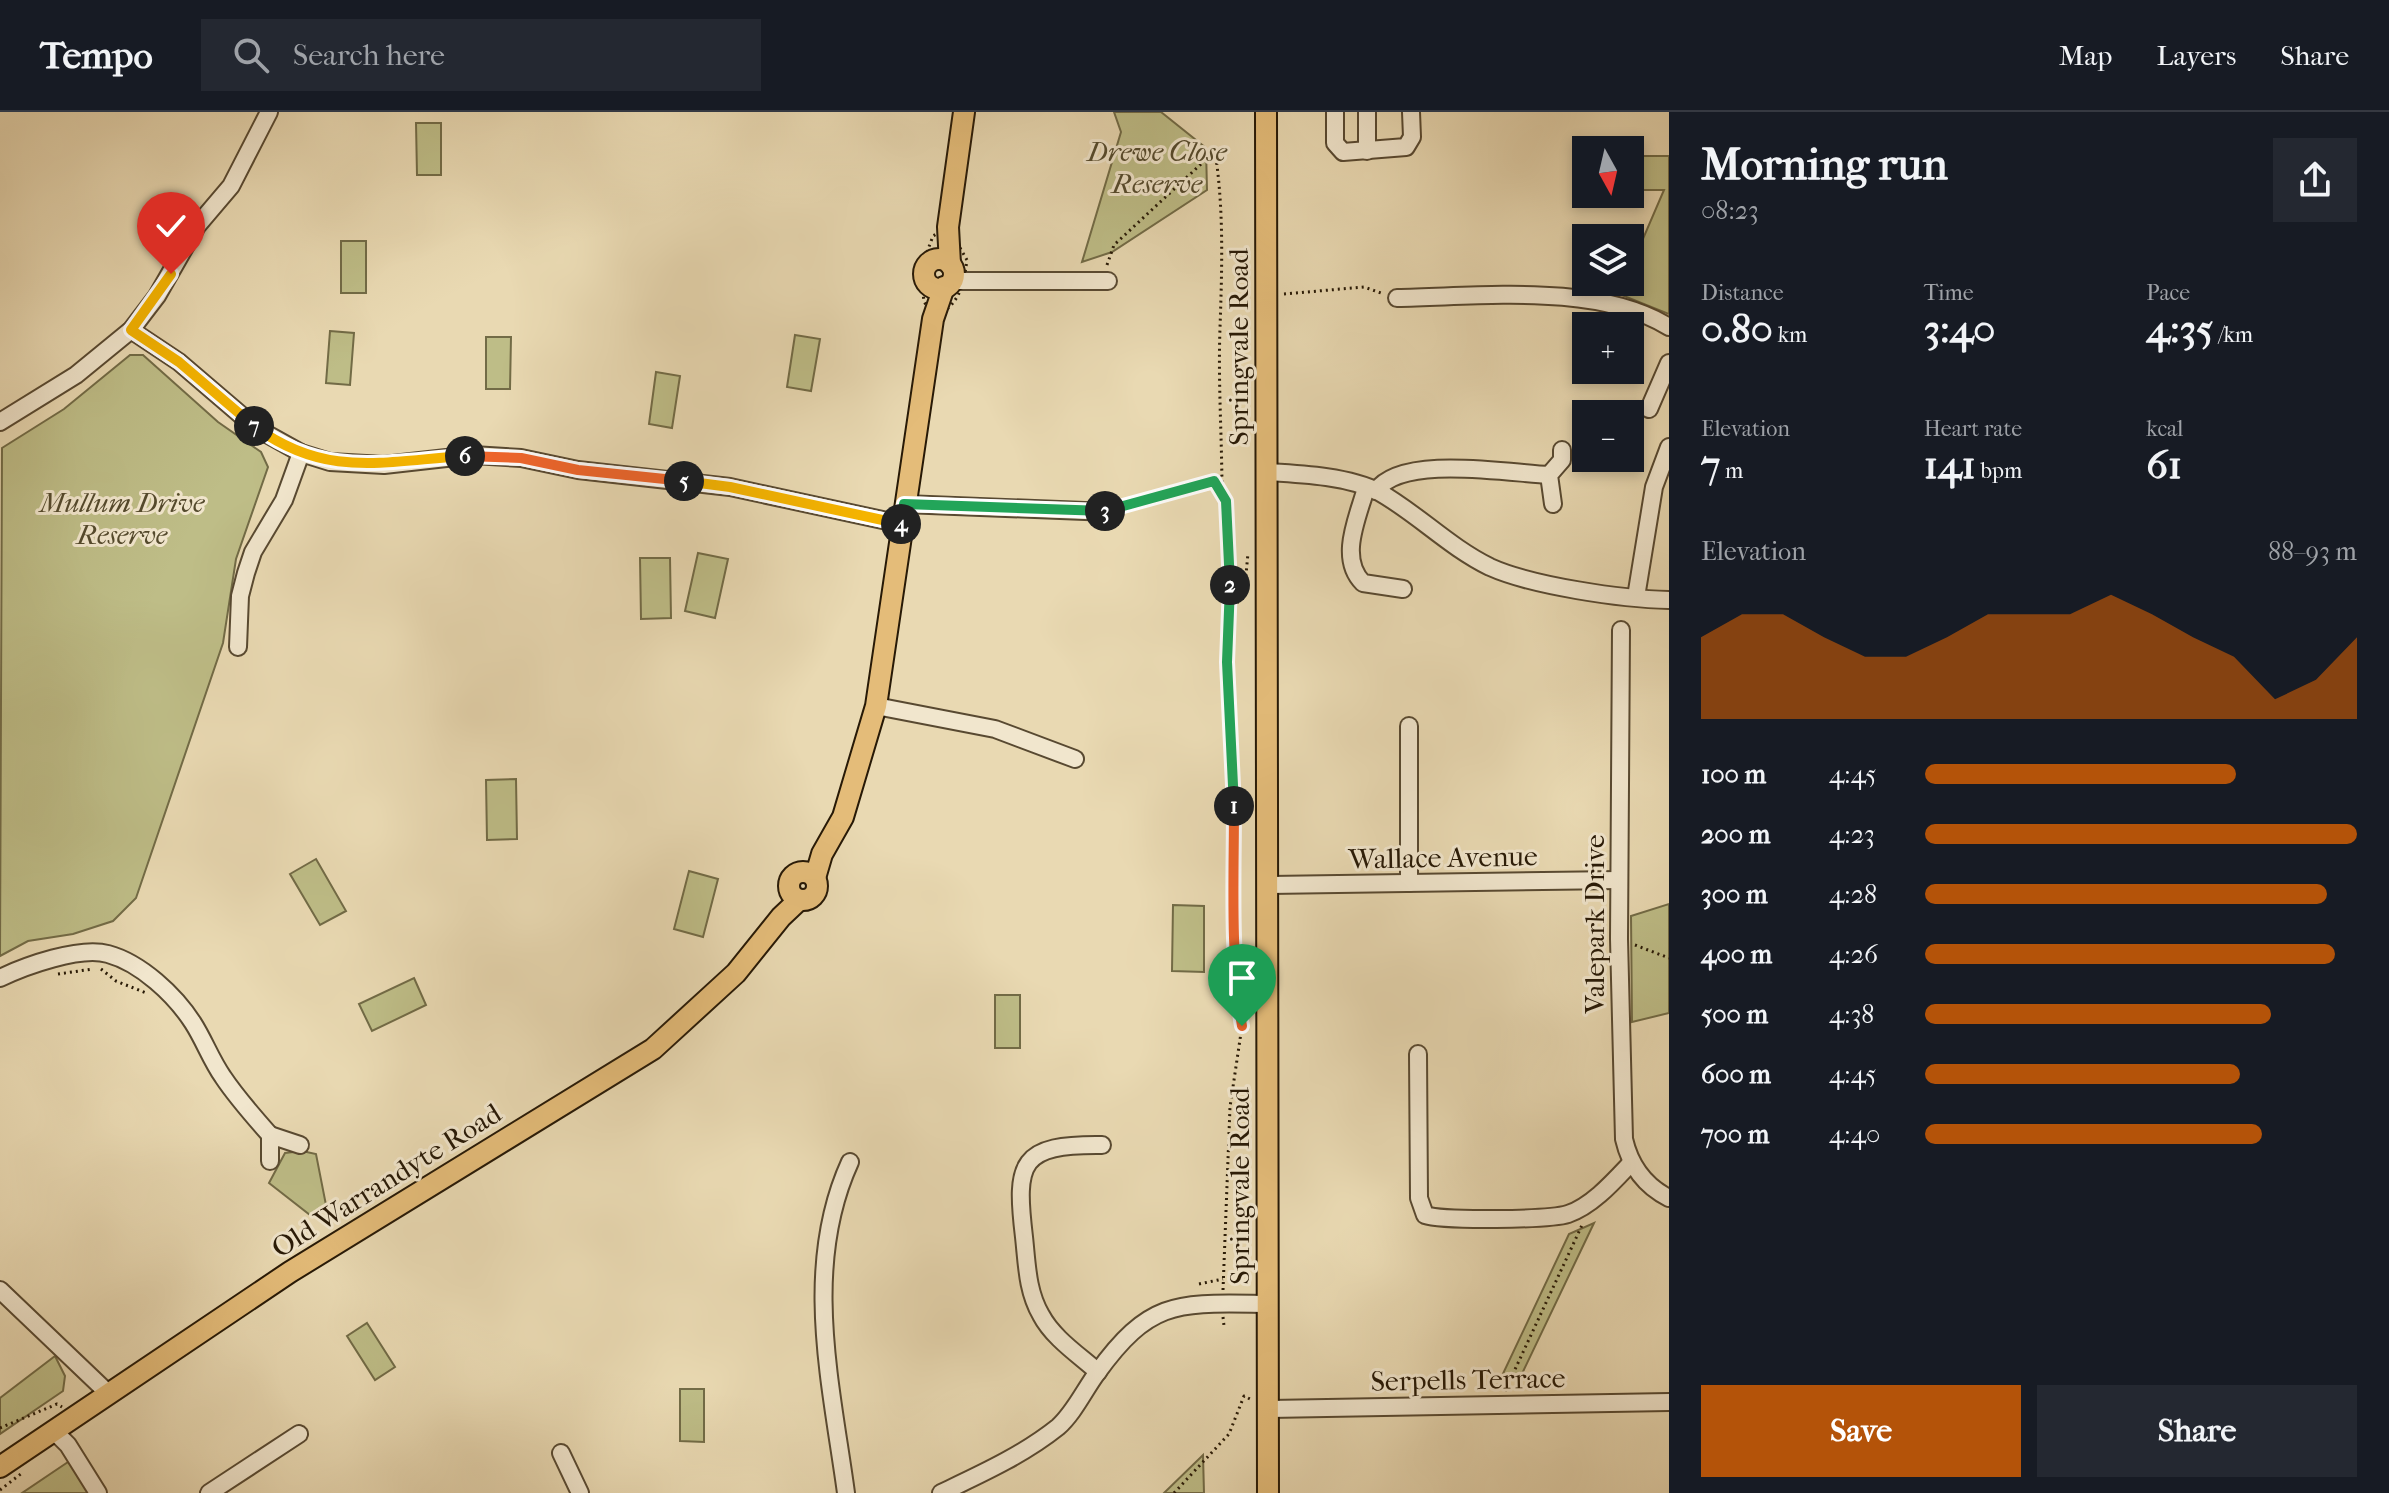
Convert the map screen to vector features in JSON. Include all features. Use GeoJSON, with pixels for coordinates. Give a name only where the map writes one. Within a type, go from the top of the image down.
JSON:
{"type":"FeatureCollection","features":[{"type":"Feature","properties":{"kind":"main road"},"geometry":{"type":"LineString","coordinates":[[943,274],[964,112]]}},
{"type":"Feature","properties":{"kind":"main road","name":"Springvale Road"},"geometry":{"type":"LineString","coordinates":[[1266,112],[1268,1493]]}},
{"type":"Feature","properties":{"kind":"main road","name":"Old Warrandyte Road"},"geometry":{"type":"LineString","coordinates":[[0,1467],[290,1272],[653,1049],[736,973],[781,917],[794,895],[791,877],[809,875],[843,817],[876,706],[933,319],[943,274]]}},
{"type":"Feature","properties":{"kind":"street"},"geometry":{"type":"LineString","coordinates":[[0,422],[76,375],[131,330],[157,296],[197,226],[231,186],[269,112]]}},
{"type":"Feature","properties":{"kind":"street"},"geometry":{"type":"LineString","coordinates":[[1335,112],[1337,149],[1367,151],[1406,147],[1412,137],[1411,112]]}},
{"type":"Feature","properties":{"kind":"street"},"geometry":{"type":"LineString","coordinates":[[1367,112],[1367,151]]}},
{"type":"Feature","properties":{"kind":"street"},"geometry":{"type":"LineString","coordinates":[[943,274],[979,279],[1108,281]]}},
{"type":"Feature","properties":{"kind":"street"},"geometry":{"type":"LineString","coordinates":[[1397,298],[1572,297],[1617,303],[1669,327]]}},
{"type":"Feature","properties":{"kind":"street"},"geometry":{"type":"LineString","coordinates":[[131,330],[179,362],[256,428],[301,453],[358,466],[473,455],[521,458],[600,473],[730,487],[903,514],[1110,512]]}},
{"type":"Feature","properties":{"kind":"street"},"geometry":{"type":"LineString","coordinates":[[1649,409],[1669,363]]}},
{"type":"Feature","properties":{"kind":"street"},"geometry":{"type":"LineString","coordinates":[[1636,597],[1654,487],[1669,447]]}},
{"type":"Feature","properties":{"kind":"street"},"geometry":{"type":"LineString","coordinates":[[1553,504],[1549,475],[1562,460],[1562,450]]}},
{"type":"Feature","properties":{"kind":"street"},"geometry":{"type":"LineString","coordinates":[[238,647],[239,609],[246,573],[253,552],[284,500],[301,453]]}},
{"type":"Feature","properties":{"kind":"street"},"geometry":{"type":"LineString","coordinates":[[1403,589],[1363,583],[1353,566],[1353,531],[1371,489],[1396,475],[1422,468],[1549,475]]}},
{"type":"Feature","properties":{"kind":"street"},"geometry":{"type":"LineString","coordinates":[[1266,472],[1371,489],[1492,568],[1546,582],[1669,600]]}},
{"type":"Feature","properties":{"kind":"street","name":"Valepark Drive"},"geometry":{"type":"LineString","coordinates":[[1621,630],[1619,939],[1624,1139],[1631,1163]]}},
{"type":"Feature","properties":{"kind":"street"},"geometry":{"type":"LineString","coordinates":[[876,706],[995,729],[1075,759]]}},
{"type":"Feature","properties":{"kind":"street"},"geometry":{"type":"LineString","coordinates":[[1409,726],[1409,883]]}},
{"type":"Feature","properties":{"kind":"street","name":"Wallace Avenue"},"geometry":{"type":"LineString","coordinates":[[1268,885],[1619,880]]}},
{"type":"Feature","properties":{"kind":"street"},"geometry":{"type":"LineString","coordinates":[[0,978],[23,967],[68,956],[107,953],[139,970],[169,993],[193,1022],[222,1076],[270,1135],[300,1145]]}},
{"type":"Feature","properties":{"kind":"street"},"geometry":{"type":"LineString","coordinates":[[1418,1054],[1421,1212],[1430,1217],[1558,1216],[1570,1213],[1595,1197],[1631,1163],[1653,1189],[1669,1198]]}},
{"type":"Feature","properties":{"kind":"street"},"geometry":{"type":"LineString","coordinates":[[270,1135],[270,1161]]}},
{"type":"Feature","properties":{"kind":"street"},"geometry":{"type":"LineString","coordinates":[[1098,1372],[1049,1326],[1035,1303],[1029,1289],[1018,1189],[1024,1167],[1042,1152],[1068,1145],[1102,1145]]}},
{"type":"Feature","properties":{"kind":"street"},"geometry":{"type":"LineString","coordinates":[[846,1493],[823,1323],[828,1230],[838,1189],[850,1162]]}},
{"type":"Feature","properties":{"kind":"street"},"geometry":{"type":"LineString","coordinates":[[0,1290],[109,1394]]}},
{"type":"Feature","properties":{"kind":"street"},"geometry":{"type":"LineString","coordinates":[[941,1493],[1011,1459],[1060,1425],[1133,1328],[1150,1315],[1179,1306],[1266,1304]]}},
{"type":"Feature","properties":{"kind":"street","name":"Serpells Terrace"},"geometry":{"type":"LineString","coordinates":[[1267,1409],[1669,1402]]}},
{"type":"Feature","properties":{"kind":"street"},"geometry":{"type":"LineString","coordinates":[[55,1432],[68,1445],[98,1493]]}},
{"type":"Feature","properties":{"kind":"street"},"geometry":{"type":"LineString","coordinates":[[209,1493],[299,1434]]}},
{"type":"Feature","properties":{"kind":"street"},"geometry":{"type":"LineString","coordinates":[[561,1453],[580,1493]]}},
{"type":"Feature","properties":{"kind":"path"},"geometry":{"type":"LineString","coordinates":[[1108,281],[1107,259],[1114,245],[1215,151],[1222,194],[1219,329],[1222,493]]}},
{"type":"Feature","properties":{"kind":"path"},"geometry":{"type":"LineString","coordinates":[[933,319],[924,301],[920,271],[933,236],[948,227]]}},
{"type":"Feature","properties":{"kind":"path"},"geometry":{"type":"LineString","coordinates":[[1284,294],[1364,287],[1397,298]]}},
{"type":"Feature","properties":{"kind":"path"},"geometry":{"type":"LineString","coordinates":[[1110,512],[1214,481],[1226,501],[1232,602],[1240,602],[1244,596],[1249,543],[1267,544]]}},
{"type":"Feature","properties":{"kind":"path"},"geometry":{"type":"LineString","coordinates":[[1224,1326],[1230,1107],[1242,1026],[1231,855],[1234,808],[1227,662],[1231,596]]}},
{"type":"Feature","properties":{"kind":"path"},"geometry":{"type":"LineString","coordinates":[[1619,939],[1669,958]]}},
{"type":"Feature","properties":{"kind":"path"},"geometry":{"type":"LineString","coordinates":[[55,974],[72,975],[100,968],[116,981],[153,996]]}},
{"type":"Feature","properties":{"kind":"path"},"geometry":{"type":"LineString","coordinates":[[1499,1405],[1595,1197]]}},
{"type":"Feature","properties":{"kind":"path"},"geometry":{"type":"LineString","coordinates":[[1199,1284],[1223,1279]]}},
{"type":"Feature","properties":{"kind":"path"},"geometry":{"type":"LineString","coordinates":[[1174,1493],[1229,1434],[1244,1396],[1267,1409]]}},
{"type":"Feature","properties":{"kind":"path"},"geometry":{"type":"LineString","coordinates":[[0,1428],[57,1404],[76,1417]]}},
{"type":"Feature","properties":{"kind":"green space","name":"Drewe Close Reserve"},"geometry":{"type":"Polygon","coordinates":[[[1114,112],[1161,112],[1206,148],[1207,190],[1112,252],[1082,262],[1121,132],[1114,112]]]}},
{"type":"Feature","properties":{"kind":"green space"},"geometry":{"type":"Polygon","coordinates":[[[416,123],[441,123],[441,175],[417,175],[416,123]]]}},
{"type":"Feature","properties":{"kind":"green space"},"geometry":{"type":"Polygon","coordinates":[[[1644,156],[1669,156],[1669,314],[1624,296],[1644,296],[1644,236],[1664,190],[1644,190],[1644,156]]]}},
{"type":"Feature","properties":{"kind":"green space"},"geometry":{"type":"Polygon","coordinates":[[[341,241],[366,241],[366,293],[341,293],[341,241]]]}},
{"type":"Feature","properties":{"kind":"green space"},"geometry":{"type":"Polygon","coordinates":[[[330,331],[354,333],[350,385],[326,383],[330,331]]]}},
{"type":"Feature","properties":{"kind":"green space"},"geometry":{"type":"Polygon","coordinates":[[[795,335],[820,339],[811,391],[787,387],[795,335]]]}},
{"type":"Feature","properties":{"kind":"green space"},"geometry":{"type":"Polygon","coordinates":[[[486,337],[511,337],[510,389],[486,389],[486,337]]]}},
{"type":"Feature","properties":{"kind":"green space","name":"Mullum Drive Reserve"},"geometry":{"type":"Polygon","coordinates":[[[130,355],[143,355],[218,422],[261,452],[268,467],[236,559],[223,643],[136,898],[113,921],[73,934],[28,941],[0,956],[2,448],[64,409],[130,355]]]}},
{"type":"Feature","properties":{"kind":"green space"},"geometry":{"type":"Polygon","coordinates":[[[656,372],[680,376],[672,428],[649,424],[656,372]]]}},
{"type":"Feature","properties":{"kind":"green space"},"geometry":{"type":"Polygon","coordinates":[[[698,553],[728,559],[715,618],[685,611],[698,553]]]}},
{"type":"Feature","properties":{"kind":"green space"},"geometry":{"type":"Polygon","coordinates":[[[640,558],[670,558],[671,618],[641,619],[640,558]]]}},
{"type":"Feature","properties":{"kind":"green space"},"geometry":{"type":"Polygon","coordinates":[[[516,779],[517,839],[487,840],[486,780],[516,779]]]}},
{"type":"Feature","properties":{"kind":"green space"},"geometry":{"type":"Polygon","coordinates":[[[316,859],[346,911],[320,925],[290,874],[316,859]]]}},
{"type":"Feature","properties":{"kind":"green space"},"geometry":{"type":"Polygon","coordinates":[[[689,871],[718,879],[703,937],[674,929],[689,871]]]}},
{"type":"Feature","properties":{"kind":"green space"},"geometry":{"type":"Polygon","coordinates":[[[1669,904],[1669,1013],[1632,1022],[1631,916],[1669,904]]]}},
{"type":"Feature","properties":{"kind":"green space"},"geometry":{"type":"Polygon","coordinates":[[[1173,905],[1204,906],[1204,972],[1172,971],[1173,905]]]}},
{"type":"Feature","properties":{"kind":"green space"},"geometry":{"type":"Polygon","coordinates":[[[414,978],[426,1005],[372,1031],[359,1004],[414,978]]]}},
{"type":"Feature","properties":{"kind":"green space"},"geometry":{"type":"Polygon","coordinates":[[[995,995],[1020,995],[1020,1048],[995,1048],[995,995]]]}},
{"type":"Feature","properties":{"kind":"green space"},"geometry":{"type":"Polygon","coordinates":[[[302,1151],[316,1154],[326,1205],[310,1215],[269,1183],[285,1153],[302,1151]]]}},
{"type":"Feature","properties":{"kind":"green space"},"geometry":{"type":"Polygon","coordinates":[[[1594,1223],[1519,1380],[1500,1380],[1569,1234],[1594,1223]]]}},
{"type":"Feature","properties":{"kind":"green space"},"geometry":{"type":"Polygon","coordinates":[[[367,1323],[395,1367],[375,1380],[347,1336],[367,1323]]]}},
{"type":"Feature","properties":{"kind":"green space"},"geometry":{"type":"Polygon","coordinates":[[[55,1356],[65,1376],[63,1391],[0,1434],[0,1398],[55,1356]]]}},
{"type":"Feature","properties":{"kind":"green space"},"geometry":{"type":"Polygon","coordinates":[[[680,1389],[704,1389],[704,1442],[680,1441],[680,1389]]]}},
{"type":"Feature","properties":{"kind":"green space"},"geometry":{"type":"Polygon","coordinates":[[[1203,1455],[1204,1493],[1164,1493],[1203,1455]]]}},
{"type":"Feature","properties":{"kind":"green space"},"geometry":{"type":"Polygon","coordinates":[[[68,1462],[96,1493],[22,1493],[68,1462]]]}},
{"type":"Feature","properties":{"kind":"route"},"geometry":{"type":"LineString","coordinates":[[171,274],[131,330],[179,362],[256,428],[301,453],[330,462],[358,466],[473,455],[521,458],[611,475],[730,487],[901,524],[904,504],[943,508],[1110,512],[1136,501],[1214,481],[1226,501],[1231,596],[1227,662],[1234,808],[1231,855],[1234,943],[1242,1026]]}}]}
